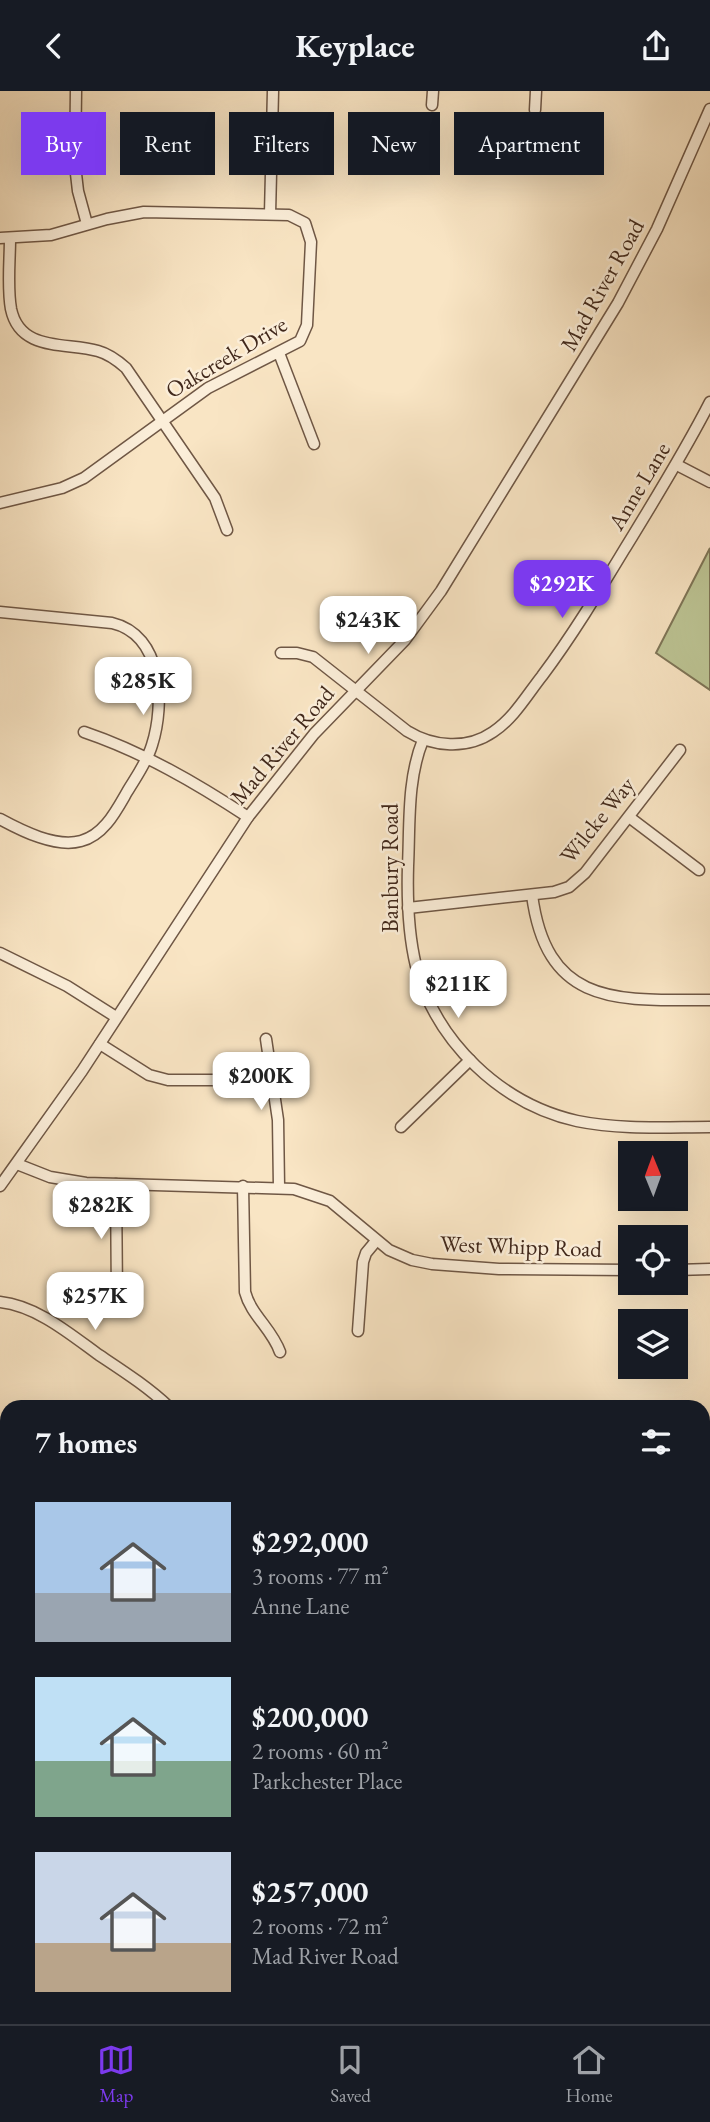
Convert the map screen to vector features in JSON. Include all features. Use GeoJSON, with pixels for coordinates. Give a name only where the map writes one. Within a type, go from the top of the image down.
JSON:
{"type":"FeatureCollection","features":[{"type":"Feature","properties":{"kind":"street"},"geometry":{"type":"LineString","coordinates":[[76,91],[75,165],[78,191],[87,224]]}},
{"type":"Feature","properties":{"kind":"street"},"geometry":{"type":"LineString","coordinates":[[227,530],[215,498],[126,368],[117,360],[97,351],[39,342],[23,333],[10,307],[5,238],[51,235],[144,212],[270,214],[273,91]]}},
{"type":"Feature","properties":{"kind":"street"},"geometry":{"type":"LineString","coordinates":[[432,105],[433,91]]}},
{"type":"Feature","properties":{"kind":"street"},"geometry":{"type":"LineString","coordinates":[[535,110],[536,91]]}},
{"type":"Feature","properties":{"kind":"street","name":"Mad River Road"},"geometry":{"type":"LineString","coordinates":[[0,1186],[100,1044],[248,817],[306,744],[405,640],[425,614],[584,362],[657,229],[710,109]]}},
{"type":"Feature","properties":{"kind":"street","name":"Oakcreek Drive"},"geometry":{"type":"LineString","coordinates":[[0,503],[74,483],[208,387],[300,341],[306,331],[311,241],[302,220],[289,215],[270,214]]}},
{"type":"Feature","properties":{"kind":"street"},"geometry":{"type":"LineString","coordinates":[[279,353],[314,444]]}},
{"type":"Feature","properties":{"kind":"street","name":"Anne Lane"},"geometry":{"type":"LineString","coordinates":[[281,653],[313,657],[407,731],[423,740],[449,744],[476,741],[492,733],[514,712],[578,625],[677,465],[710,402]]}},
{"type":"Feature","properties":{"kind":"street"},"geometry":{"type":"LineString","coordinates":[[677,465],[710,482]]}},
{"type":"Feature","properties":{"kind":"street"},"geometry":{"type":"LineString","coordinates":[[0,612],[112,623],[130,629],[151,658],[159,697],[157,729],[146,758],[102,829],[90,837],[71,843],[60,842],[0,819]]}},
{"type":"Feature","properties":{"kind":"street"},"geometry":{"type":"LineString","coordinates":[[84,732],[186,777],[248,817]]}},
{"type":"Feature","properties":{"kind":"street","name":"Banbury Road"},"geometry":{"type":"LineString","coordinates":[[423,740],[416,758],[412,785],[408,908],[411,944],[421,982],[438,1017],[470,1060],[498,1084],[524,1101],[566,1118],[609,1126],[710,1127]]}},
{"type":"Feature","properties":{"kind":"street","name":"Wilcke Way"},"geometry":{"type":"LineString","coordinates":[[408,908],[561,890],[576,881],[680,750]]}},
{"type":"Feature","properties":{"kind":"street"},"geometry":{"type":"LineString","coordinates":[[629,817],[699,870]]}},
{"type":"Feature","properties":{"kind":"street"},"geometry":{"type":"LineString","coordinates":[[532,895],[538,929],[548,950],[564,971],[584,986],[615,998],[630,1000],[710,1000]]}},
{"type":"Feature","properties":{"kind":"street"},"geometry":{"type":"LineString","coordinates":[[0,953],[67,986],[116,1017]]}},
{"type":"Feature","properties":{"kind":"street"},"geometry":{"type":"LineString","coordinates":[[267,1039],[278,1120],[279,1187]]}},
{"type":"Feature","properties":{"kind":"street"},"geometry":{"type":"LineString","coordinates":[[100,1044],[149,1075],[168,1080],[273,1080]]}},
{"type":"Feature","properties":{"kind":"street"},"geometry":{"type":"LineString","coordinates":[[401,1127],[470,1060]]}},
{"type":"Feature","properties":{"kind":"street","name":"West Whipp Road"},"geometry":{"type":"LineString","coordinates":[[17,1164],[34,1173],[57,1179],[116,1184],[279,1187],[307,1192],[330,1201],[376,1241],[401,1256],[432,1264],[499,1269],[618,1270]]}},
{"type":"Feature","properties":{"kind":"street"},"geometry":{"type":"LineString","coordinates":[[116,1184],[117,1298]]}},
{"type":"Feature","properties":{"kind":"street"},"geometry":{"type":"LineString","coordinates":[[243,1186],[245,1292],[250,1307],[272,1334],[280,1352]]}},
{"type":"Feature","properties":{"kind":"street"},"geometry":{"type":"LineString","coordinates":[[358,1331],[363,1262],[366,1253],[376,1241]]}},
{"type":"Feature","properties":{"kind":"street"},"geometry":{"type":"LineString","coordinates":[[688,1269],[710,1269]]}},
{"type":"Feature","properties":{"kind":"street"},"geometry":{"type":"LineString","coordinates":[[0,1302],[19,1305],[61,1328],[160,1400]]}},
{"type":"Feature","properties":{"kind":"green space"},"geometry":{"type":"Polygon","coordinates":[[[710,548],[710,690],[656,653],[710,548]]]}}]}
